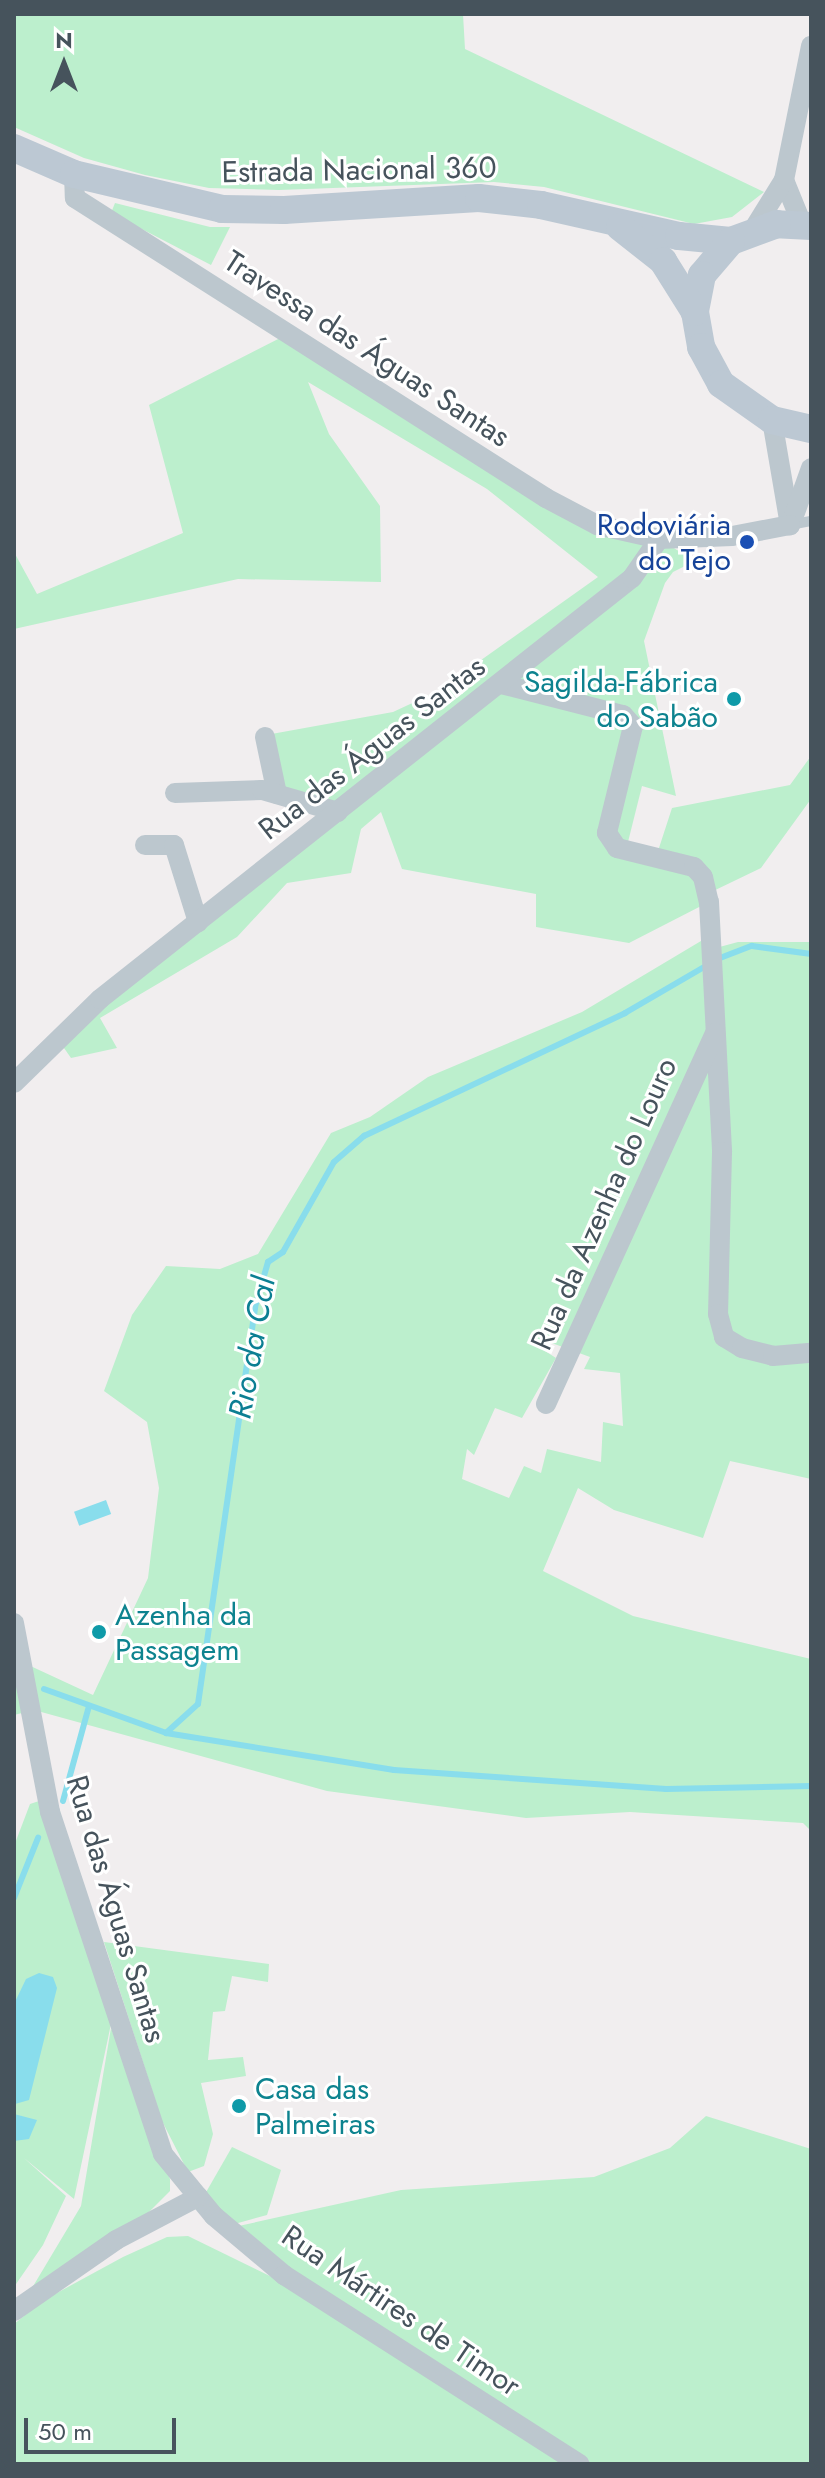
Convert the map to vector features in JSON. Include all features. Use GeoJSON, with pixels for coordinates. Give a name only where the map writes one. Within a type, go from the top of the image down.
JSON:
{"type":"FeatureCollection","features":[{"type":"Feature","properties":{"kind":"main road","name":"Estrada Nacional 360"},"geometry":{"type":"LineString","coordinates":[[14,148],[74,174],[222,209],[299,210],[479,198],[541,205],[616,224],[742,235],[806,225]]}},
{"type":"Feature","properties":{"kind":"main road","name":"Estrada Nacional 360"},"geometry":{"type":"LineString","coordinates":[[616,224],[663,261],[695,312]]}},
{"type":"Feature","properties":{"kind":"main road"},"geometry":{"type":"LineString","coordinates":[[742,235],[702,275],[695,312],[701,347],[721,384],[772,420],[811,429]]}},
{"type":"Feature","properties":{"kind":"street"},"geometry":{"type":"LineString","coordinates":[[742,235],[784,180],[811,46]]}},
{"type":"Feature","properties":{"kind":"street","name":"Travessa das Águas Santas"},"geometry":{"type":"LineString","coordinates":[[74,174],[75,198],[546,498],[597,525],[659,539]]}},
{"type":"Feature","properties":{"kind":"street"},"geometry":{"type":"LineString","coordinates":[[784,180],[806,225]]}},
{"type":"Feature","properties":{"kind":"street"},"geometry":{"type":"LineString","coordinates":[[772,420],[801,523]]}},
{"type":"Feature","properties":{"kind":"street"},"geometry":{"type":"LineString","coordinates":[[801,523],[811,468]]}},
{"type":"Feature","properties":{"kind":"street"},"geometry":{"type":"LineString","coordinates":[[659,539],[732,536],[801,523]]}},
{"type":"Feature","properties":{"kind":"street","name":"Rua das Águas Santas"},"geometry":{"type":"LineString","coordinates":[[14,1083],[100,999],[632,578],[659,539]]}},
{"type":"Feature","properties":{"kind":"street"},"geometry":{"type":"LineString","coordinates":[[501,684],[623,715],[633,726],[607,833],[617,848],[686,864],[703,877],[716,1029],[722,1152],[718,1314],[724,1337],[773,1356],[811,1353]]}},
{"type":"Feature","properties":{"kind":"street"},"geometry":{"type":"LineString","coordinates":[[265,737],[277,794]]}},
{"type":"Feature","properties":{"kind":"street"},"geometry":{"type":"LineString","coordinates":[[175,793],[277,794],[338,812]]}},
{"type":"Feature","properties":{"kind":"street"},"geometry":{"type":"LineString","coordinates":[[145,845],[174,845],[198,922]]}},
{"type":"Feature","properties":{"kind":"street","name":"Rua da Azenha do Louro"},"geometry":{"type":"LineString","coordinates":[[546,1404],[716,1029]]}},
{"type":"Feature","properties":{"kind":"street","name":"Rua das Águas Santas"},"geometry":{"type":"LineString","coordinates":[[14,1623],[51,1815],[163,2154],[198,2197]]}},
{"type":"Feature","properties":{"kind":"street"},"geometry":{"type":"LineString","coordinates":[[14,2311],[116,2240],[198,2197]]}},
{"type":"Feature","properties":{"kind":"street","name":"Rua Mártires de Timor"},"geometry":{"type":"LineString","coordinates":[[198,2197],[284,2275],[580,2464]]}},
{"type":"Feature","properties":{"kind":"green space"},"geometry":{"type":"Polygon","coordinates":[[[14,14],[463,14],[465,49],[764,192],[732,217],[694,224],[544,187],[494,182],[279,190],[209,188],[145,175],[84,158],[14,127],[14,14]]]}},
{"type":"Feature","properties":{"kind":"green space"},"geometry":{"type":"Polygon","coordinates":[[[115,203],[210,227],[230,227],[211,265],[111,213],[115,203]]]}},
{"type":"Feature","properties":{"kind":"green space"},"geometry":{"type":"Polygon","coordinates":[[[288,334],[546,498],[659,539],[695,561],[673,572],[665,583],[644,641],[676,796],[642,786],[628,842],[658,851],[672,808],[790,785],[811,756],[811,799],[761,868],[707,894],[705,904],[629,943],[536,927],[536,894],[402,869],[381,812],[361,829],[351,873],[287,883],[237,937],[100,1018],[117,1048],[71,1058],[57,1038],[338,813],[277,794],[266,735],[393,712],[436,692],[598,577],[487,489],[308,382],[329,434],[380,506],[381,582],[238,579],[14,629],[14,552],[37,594],[183,533],[149,405],[288,334]]]}},
{"type":"Feature","properties":{"kind":"green space"},"geometry":{"type":"Polygon","coordinates":[[[711,935],[712,949],[738,942],[811,942],[811,1479],[730,1461],[703,1538],[614,1510],[578,1488],[543,1571],[633,1616],[811,1659],[811,1831],[803,1823],[630,1812],[526,1818],[327,1791],[34,1710],[14,1715],[14,1668],[24,1663],[93,1695],[148,1578],[159,1488],[147,1422],[104,1391],[132,1315],[166,1266],[220,1269],[258,1254],[331,1133],[370,1117],[428,1077],[582,1012],[711,935]],[[549,1342],[545,1351],[556,1358],[522,1418],[495,1408],[474,1455],[467,1449],[462,1479],[509,1498],[524,1466],[541,1473],[547,1449],[601,1462],[603,1422],[623,1426],[620,1373],[584,1369],[590,1357],[549,1342]]]}},
{"type":"Feature","properties":{"kind":"green space"},"geometry":{"type":"Polygon","coordinates":[[[48,1798],[115,2005],[74,2199],[24,2158],[66,2196],[43,2245],[14,2287],[14,1846],[30,1804],[48,1798]]]}},
{"type":"Feature","properties":{"kind":"green space"},"geometry":{"type":"Polygon","coordinates":[[[104,1942],[269,1964],[268,1982],[232,1976],[225,2011],[213,2012],[208,2060],[243,2057],[246,2076],[201,2083],[213,2134],[204,2166],[188,2172],[162,2121],[104,1942]]]}},
{"type":"Feature","properties":{"kind":"green space"},"geometry":{"type":"Polygon","coordinates":[[[111,2028],[170,2179],[170,2191],[148,2213],[32,2288],[81,2206],[111,2028]]]}},
{"type":"Feature","properties":{"kind":"green space"},"geometry":{"type":"Polygon","coordinates":[[[706,2116],[811,2149],[811,2464],[586,2464],[290,2270],[234,2227],[401,2190],[594,2177],[670,2148],[706,2116]]]}},
{"type":"Feature","properties":{"kind":"green space"},"geometry":{"type":"Polygon","coordinates":[[[232,2147],[281,2170],[267,2215],[231,2225],[205,2194],[232,2147]]]}},
{"type":"Feature","properties":{"kind":"green space"},"geometry":{"type":"Polygon","coordinates":[[[188,2236],[282,2282],[572,2464],[14,2464],[14,2324],[44,2300],[123,2257],[167,2237],[188,2236]]]}},
{"type":"Feature","properties":{"kind":"water"},"geometry":{"type":"Polygon","coordinates":[[[106,1500],[111,1514],[79,1526],[74,1512],[106,1500]]]}},
{"type":"Feature","properties":{"kind":"water"},"geometry":{"type":"Polygon","coordinates":[[[39,1973],[53,1977],[57,1988],[29,2100],[15,2104],[14,2004],[26,1979],[39,1973]]]}},
{"type":"Feature","properties":{"kind":"water"},"geometry":{"type":"Polygon","coordinates":[[[14,2114],[37,2120],[29,2139],[14,2141],[14,2114]]]}},
{"type":"Feature","properties":{"kind":"waterway","name":"Rio da Cal"},"geometry":{"type":"LineString","coordinates":[[720,958],[752,946],[811,954]]}},
{"type":"Feature","properties":{"kind":"waterway","name":"Rio da Cal"},"geometry":{"type":"LineString","coordinates":[[44,1689],[166,1733],[198,1704],[255,1307],[268,1262],[283,1252],[334,1162],[364,1136],[625,1013],[704,967]]}},
{"type":"Feature","properties":{"kind":"waterway"},"geometry":{"type":"LineString","coordinates":[[63,1801],[89,1706]]}},
{"type":"Feature","properties":{"kind":"waterway"},"geometry":{"type":"LineString","coordinates":[[166,1733],[394,1770],[666,1789],[811,1786]]}},
{"type":"Feature","properties":{"kind":"waterway"},"geometry":{"type":"LineString","coordinates":[[14,1898],[38,1838]]}},
{"type":"Feature","properties":{"kind":"place","name":"Rodoviária do Tejo"},"geometry":{"type":"Point","coordinates":[747,542]}},
{"type":"Feature","properties":{"kind":"place","name":"Sagilda-Fábrica do Sabão"},"geometry":{"type":"Point","coordinates":[734,699]}},
{"type":"Feature","properties":{"kind":"place","name":"Azenha da Passagem"},"geometry":{"type":"Point","coordinates":[99,1632]}},
{"type":"Feature","properties":{"kind":"place","name":"Casa das Palmeiras"},"geometry":{"type":"Point","coordinates":[239,2106]}}]}
